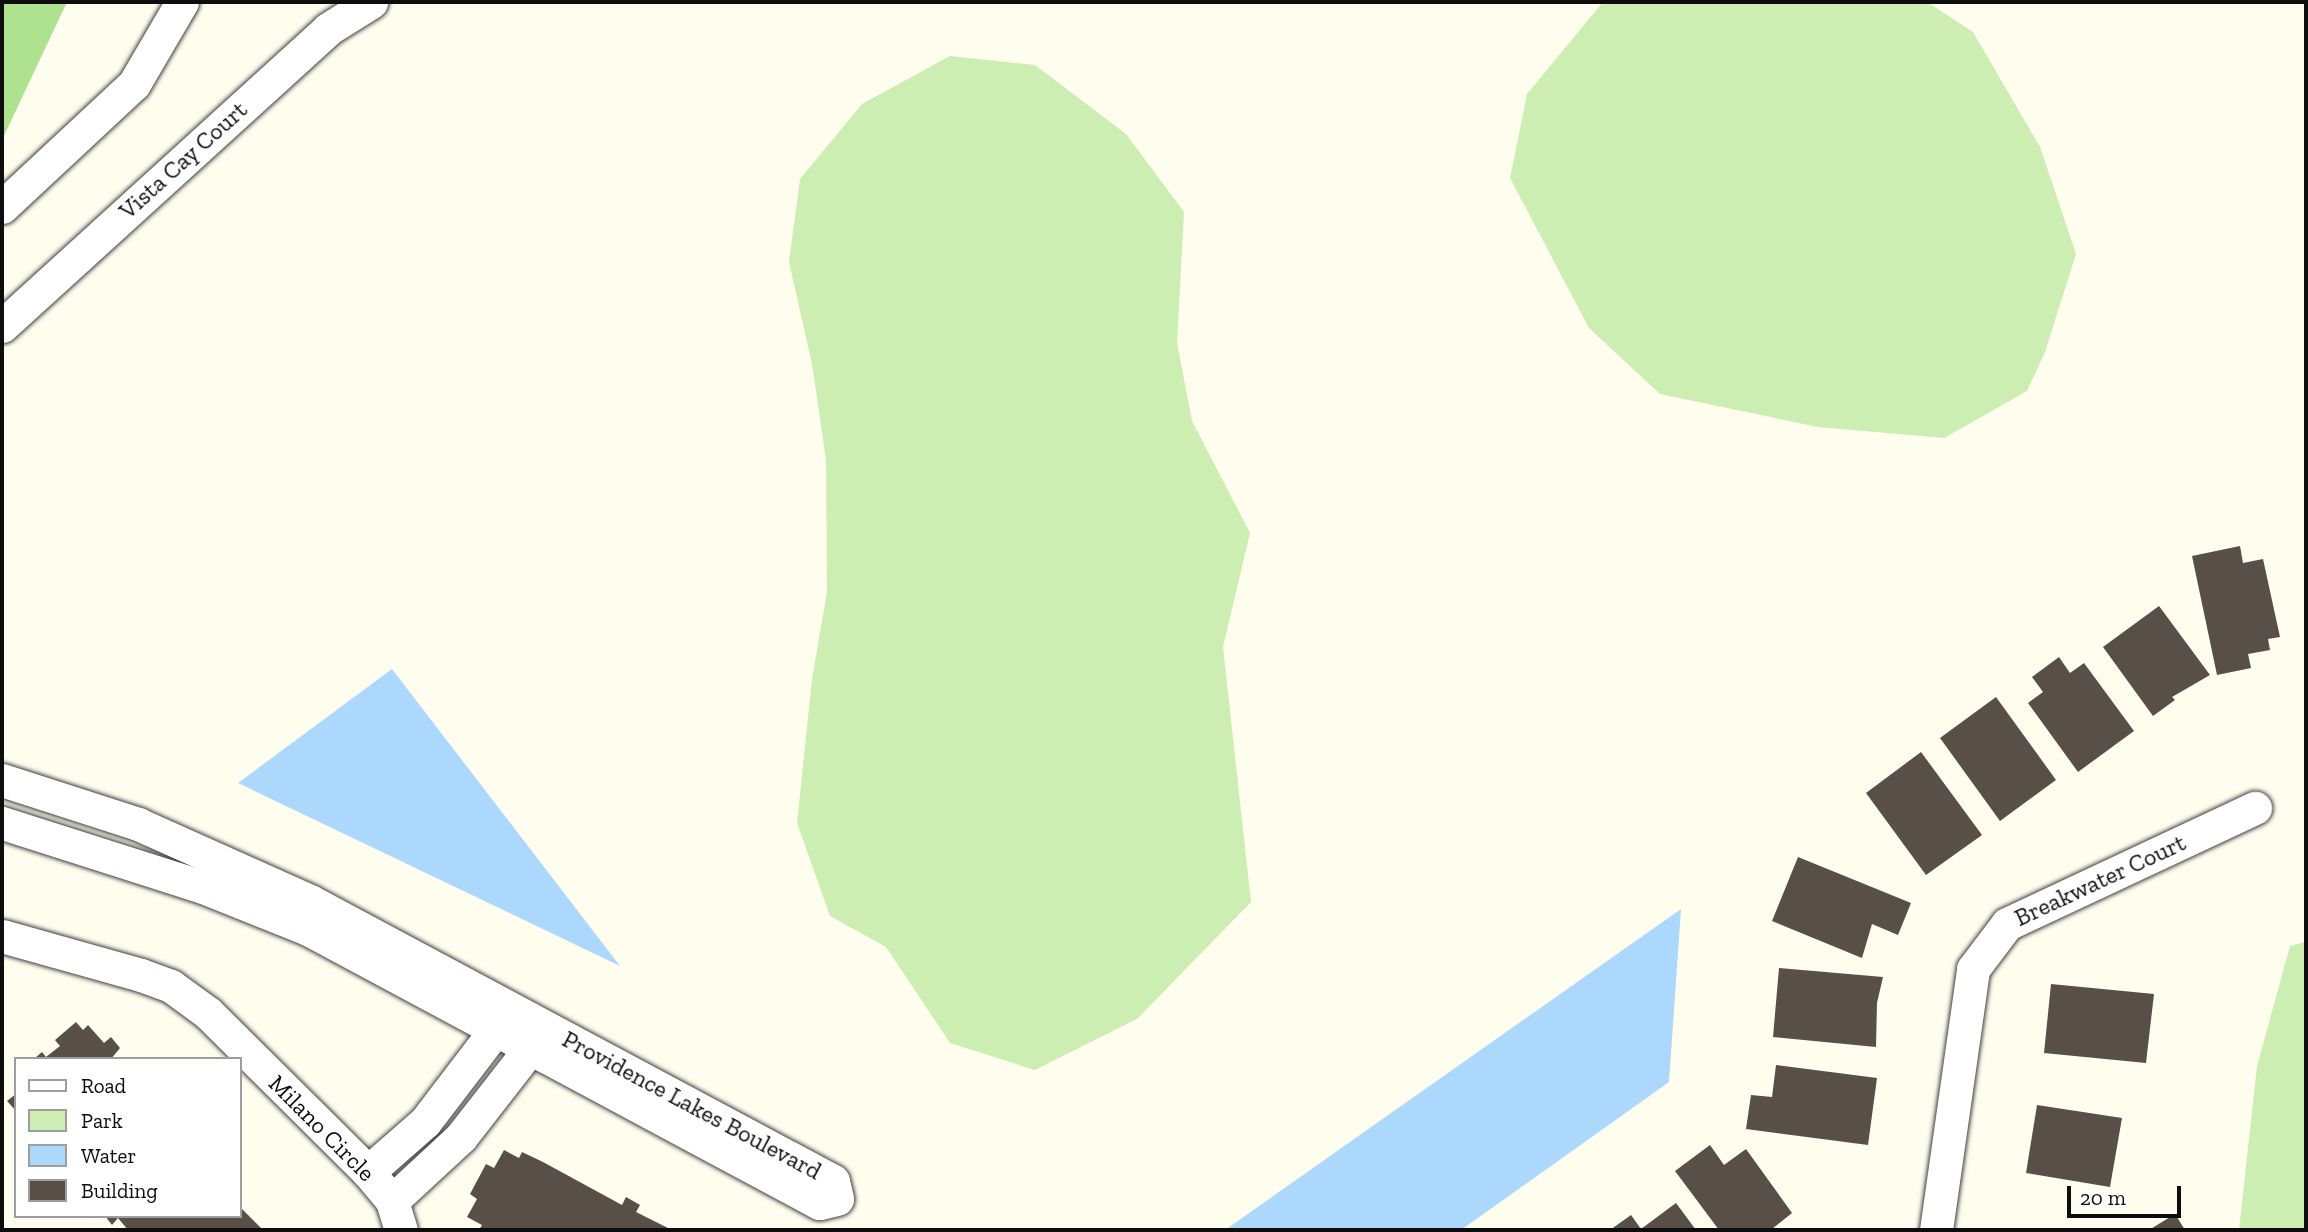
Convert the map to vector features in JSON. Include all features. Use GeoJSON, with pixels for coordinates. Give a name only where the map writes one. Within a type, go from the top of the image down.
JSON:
{"type":"FeatureCollection","features":[{"type":"Feature","properties":{"kind":"street"},"geometry":{"type":"LineString","coordinates":[[2,207],[134,84],[182,2]]}},
{"type":"Feature","properties":{"kind":"street","name":"Vista Cay Court"},"geometry":{"type":"LineString","coordinates":[[2,326],[328,29],[371,2]]}},
{"type":"Feature","properties":{"kind":"street","name":"Providence Lakes Boulevard"},"geometry":{"type":"LineString","coordinates":[[2,780],[138,824],[310,901],[833,1181],[837,1199],[819,1203],[308,929],[203,887],[2,823]]}},
{"type":"Feature","properties":{"kind":"street","name":"Breakwater Court"},"geometry":{"type":"LineString","coordinates":[[1936,1230],[1973,969],[2007,923],[2255,808]]}},
{"type":"Feature","properties":{"kind":"street","name":"Milano Circle"},"geometry":{"type":"LineString","coordinates":[[2,936],[40,943],[171,986],[208,1013],[368,1172],[396,1216]]}},
{"type":"Feature","properties":{"kind":"street"},"geometry":{"type":"LineString","coordinates":[[368,1172],[425,1122],[496,1029]]}},
{"type":"Feature","properties":{"kind":"street"},"geometry":{"type":"LineString","coordinates":[[396,1216],[531,1048]]}},
{"type":"Feature","properties":{"kind":"green space"},"geometry":{"type":"Polygon","coordinates":[[[2,2],[67,2],[2,140],[2,2]]]}},
{"type":"Feature","properties":{"kind":"green space"},"geometry":{"type":"Polygon","coordinates":[[[1603,2],[1927,2],[1973,32],[2040,147],[2076,254],[2045,352],[2027,391],[1944,438],[1818,427],[1660,394],[1589,328],[1510,178],[1527,94],[1603,2]]]}},
{"type":"Feature","properties":{"kind":"green space"},"geometry":{"type":"Polygon","coordinates":[[[950,56],[1035,65],[1126,134],[1184,212],[1177,343],[1192,421],[1250,533],[1223,647],[1251,902],[1137,1019],[1035,1070],[950,1043],[886,947],[830,916],[797,823],[812,679],[827,592],[826,460],[812,364],[789,262],[800,179],[862,104],[950,56]]]}},
{"type":"Feature","properties":{"kind":"green space"},"geometry":{"type":"Polygon","coordinates":[[[2306,942],[2306,1230],[2239,1230],[2257,1066],[2290,946],[2306,942]]]}},
{"type":"Feature","properties":{"kind":"water"},"geometry":{"type":"Polygon","coordinates":[[[392,669],[620,966],[238,783],[392,669]]]}},
{"type":"Feature","properties":{"kind":"water"},"geometry":{"type":"Polygon","coordinates":[[[1681,909],[1669,1082],[1461,1230],[1225,1230],[1681,909]]]}},
{"type":"Feature","properties":{"kind":"building"},"geometry":{"type":"Polygon","coordinates":[[[2240,546],[2243,563],[2263,559],[2280,637],[2268,639],[2270,650],[2248,654],[2251,668],[2217,675],[2192,556],[2240,546]]]}},
{"type":"Feature","properties":{"kind":"building"},"geometry":{"type":"Polygon","coordinates":[[[2159,606],[2210,675],[2172,697],[2175,700],[2153,716],[2103,647],[2159,606]]]}},
{"type":"Feature","properties":{"kind":"building"},"geometry":{"type":"Polygon","coordinates":[[[2059,657],[2070,673],[2084,663],[2134,731],[2078,772],[2028,703],[2043,692],[2032,677],[2059,657]]]}},
{"type":"Feature","properties":{"kind":"building"},"geometry":{"type":"Polygon","coordinates":[[[1996,697],[2056,780],[2000,821],[1940,738],[1996,697]]]}},
{"type":"Feature","properties":{"kind":"building"},"geometry":{"type":"Polygon","coordinates":[[[1921,752],[1982,835],[1926,875],[1866,793],[1921,752]]]}},
{"type":"Feature","properties":{"kind":"building"},"geometry":{"type":"Polygon","coordinates":[[[1798,857],[1911,903],[1898,935],[1872,924],[1862,958],[1772,921],[1798,857]]]}},
{"type":"Feature","properties":{"kind":"building"},"geometry":{"type":"Polygon","coordinates":[[[1779,968],[1883,977],[1877,1003],[1876,1047],[1773,1037],[1779,968]]]}},
{"type":"Feature","properties":{"kind":"building"},"geometry":{"type":"Polygon","coordinates":[[[2051,984],[2154,994],[2146,1063],[2044,1053],[2051,984]]]}},
{"type":"Feature","properties":{"kind":"building"},"geometry":{"type":"Polygon","coordinates":[[[76,1022],[83,1030],[88,1025],[104,1043],[111,1037],[120,1048],[113,1057],[46,1057],[60,1046],[55,1040],[76,1022]]]}},
{"type":"Feature","properties":{"kind":"building"},"geometry":{"type":"Polygon","coordinates":[[[1776,1065],[1877,1078],[1868,1145],[1746,1129],[1751,1095],[1772,1097],[1776,1065]]]}},
{"type":"Feature","properties":{"kind":"building"},"geometry":{"type":"Polygon","coordinates":[[[14,1096],[14,1109],[7,1101],[14,1096]]]}},
{"type":"Feature","properties":{"kind":"building"},"geometry":{"type":"Polygon","coordinates":[[[2037,1105],[2122,1118],[2110,1187],[2026,1173],[2037,1105]]]}},
{"type":"Feature","properties":{"kind":"building"},"geometry":{"type":"Polygon","coordinates":[[[1710,1145],[1724,1165],[1746,1149],[1792,1213],[1772,1229],[1719,1230],[1675,1171],[1710,1145]]]}},
{"type":"Feature","properties":{"kind":"building"},"geometry":{"type":"Polygon","coordinates":[[[504,1150],[519,1158],[522,1152],[622,1205],[626,1197],[640,1205],[636,1212],[672,1230],[479,1230],[482,1225],[467,1217],[477,1199],[470,1194],[486,1164],[494,1168],[504,1150]]]}},
{"type":"Feature","properties":{"kind":"building"},"geometry":{"type":"Polygon","coordinates":[[[1676,1203],[1696,1230],[1610,1230],[1631,1215],[1641,1229],[1676,1203]]]}},
{"type":"Feature","properties":{"kind":"building"},"geometry":{"type":"Polygon","coordinates":[[[242,1209],[263,1230],[128,1230],[118,1218],[242,1218],[242,1209]]]}},
{"type":"Feature","properties":{"kind":"building"},"geometry":{"type":"Polygon","coordinates":[[[2175,1214],[2185,1230],[2149,1230],[2175,1214]]]}},
{"type":"Feature","properties":{"kind":"building"},"geometry":{"type":"Polygon","coordinates":[[[107,1218],[118,1218],[112,1225],[107,1218]]]}}]}
